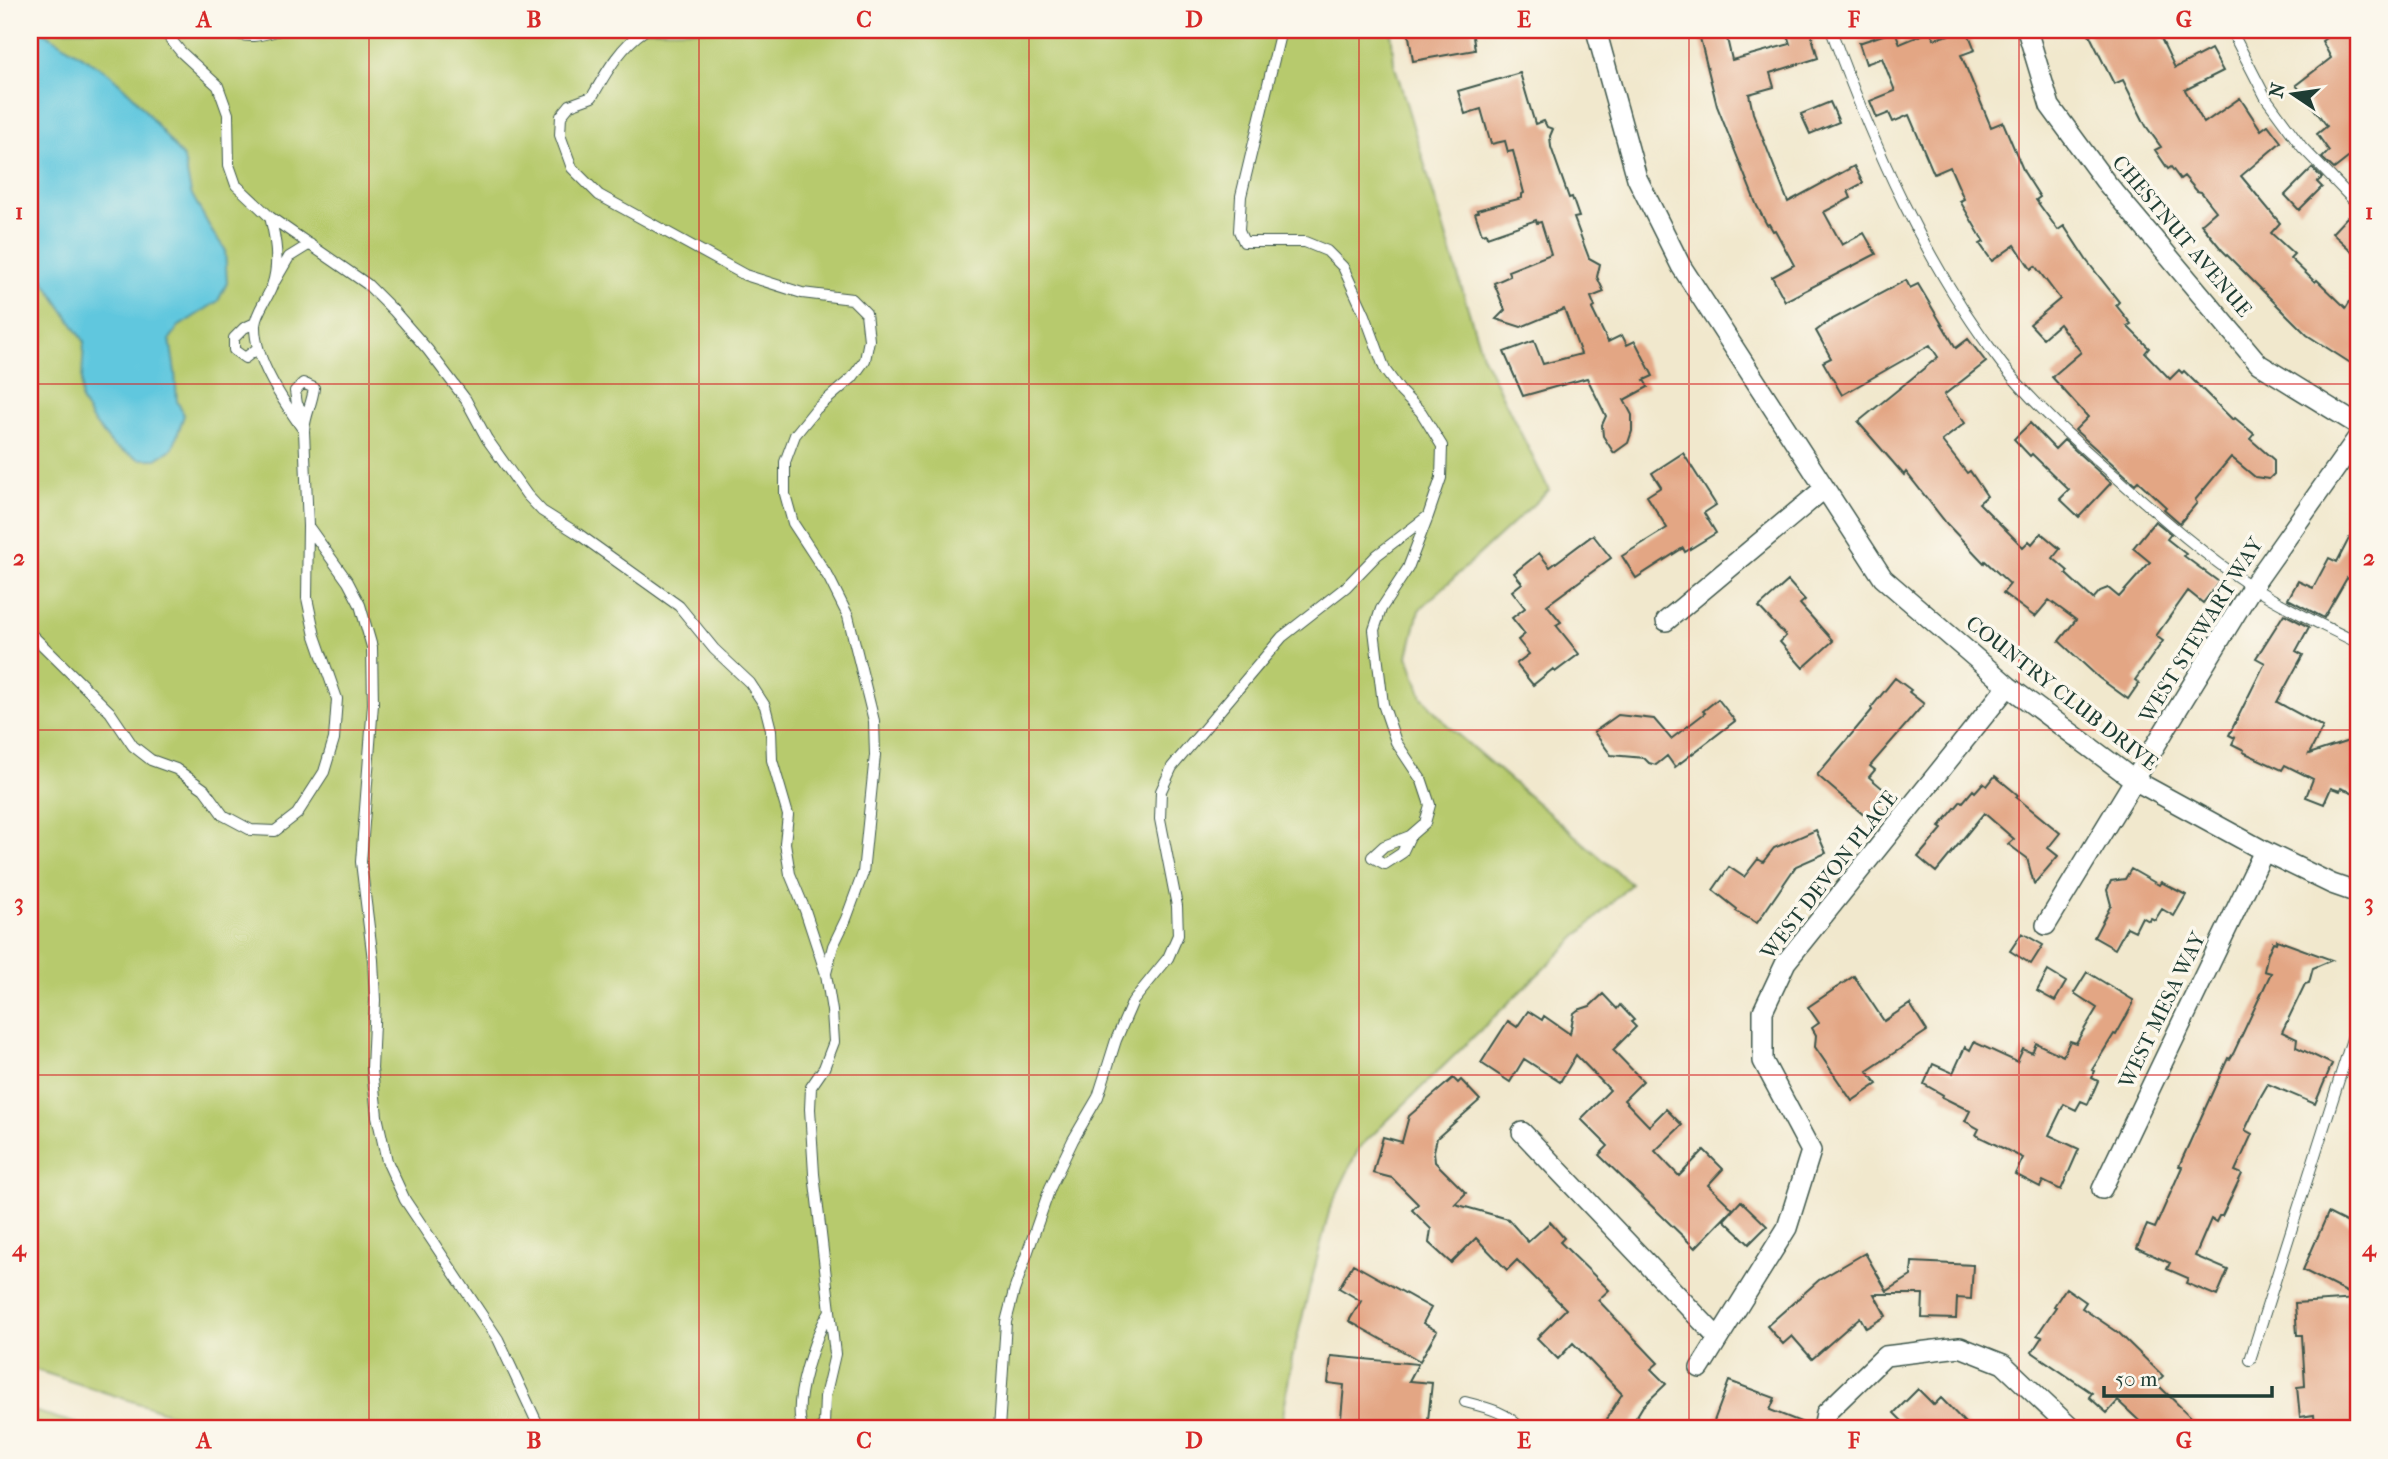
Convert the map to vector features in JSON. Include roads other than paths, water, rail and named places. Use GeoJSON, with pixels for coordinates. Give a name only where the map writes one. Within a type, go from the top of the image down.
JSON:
{"type":"FeatureCollection","features":[{"type":"Feature","properties":{"kind":"street","name":"COUNTRY CLUB DRIVE"},"geometry":{"type":"LineString","coordinates":[[1596,30],[1637,178],[1681,267],[1883,578],[2008,686],[2134,780],[2264,851],[2332,884],[2358,893]]}},
{"type":"Feature","properties":{"kind":"street","name":"CHESTNUT AVENUE"},"geometry":{"type":"LineString","coordinates":[[2027,30],[2050,106],[2105,181],[2259,364],[2358,425]]}},
{"type":"Feature","properties":{"kind":"street","name":"WEST STEWART WAY"},"geometry":{"type":"LineString","coordinates":[[2046,925],[2252,587],[2358,437]]}},
{"type":"Feature","properties":{"kind":"street"},"geometry":{"type":"LineString","coordinates":[[1666,621],[1825,488]]}},
{"type":"Feature","properties":{"kind":"street","name":"WEST DEVON PLACE"},"geometry":{"type":"LineString","coordinates":[[1700,1368],[1787,1228],[1811,1151],[1763,1061],[1763,1011],[1786,961],[2008,686]]}},
{"type":"Feature","properties":{"kind":"street","name":"WEST MESA WAY"},"geometry":{"type":"LineString","coordinates":[[2102,1189],[2264,851]]}},
{"type":"Feature","properties":{"kind":"street"},"geometry":{"type":"LineString","coordinates":[[1522,1132],[1717,1337]]}},
{"type":"Feature","properties":{"kind":"street"},"geometry":{"type":"LineString","coordinates":[[1824,1429],[1826,1413],[1885,1356],[1960,1347],[2003,1364],[2072,1429]]}},
{"type":"Feature","properties":{"kind":"lane"},"geometry":{"type":"LineString","coordinates":[[163,30],[181,52],[218,86],[228,114],[229,165],[236,185],[270,217],[367,284],[394,311],[466,400],[487,439],[542,512],[577,533],[679,606],[714,649],[750,683],[765,706],[771,730],[772,760],[788,815],[785,843],[790,874],[826,974],[832,1011],[834,1042],[824,1068],[810,1087],[814,1174],[835,1354],[825,1397],[824,1425],[819,1429]]}},
{"type":"Feature","properties":{"kind":"lane"},"geometry":{"type":"LineString","coordinates":[[227,30],[240,37],[256,37],[280,30]]}},
{"type":"Feature","properties":{"kind":"lane"},"geometry":{"type":"LineString","coordinates":[[645,30],[628,41],[611,63],[592,97],[570,105],[561,116],[560,135],[572,169],[598,195],[745,275],[802,293],[852,299],[866,313],[869,340],[865,360],[852,378],[816,409],[795,435],[785,462],[785,494],[793,523],[829,578],[848,616],[874,721],[875,755],[863,873],[833,946],[826,974]]}},
{"type":"Feature","properties":{"kind":"lane"},"geometry":{"type":"LineString","coordinates":[[1281,30],[1241,197],[1239,231],[1244,242],[1305,243],[1327,251],[1343,267],[1365,315],[1385,370],[1401,392],[1421,412],[1442,446],[1441,478],[1428,516],[1408,568],[1381,609],[1374,630],[1383,704],[1396,742],[1422,781],[1430,805],[1425,823],[1410,835]]}},
{"type":"Feature","properties":{"kind":"lane"},"geometry":{"type":"LineString","coordinates":[[1830,30],[1854,94],[1896,188],[1946,283],[2003,366],[2068,435],[2161,517],[2252,587],[2358,643]]}},
{"type":"Feature","properties":{"kind":"lane"},"geometry":{"type":"LineString","coordinates":[[2231,30],[2273,108],[2302,147],[2358,205]]}},
{"type":"Feature","properties":{"kind":"lane"},"geometry":{"type":"LineString","coordinates":[[270,217],[277,246],[273,284]]}},
{"type":"Feature","properties":{"kind":"lane"},"geometry":{"type":"LineString","coordinates":[[304,431],[282,401],[258,348],[255,323],[289,257],[310,244]]}},
{"type":"Feature","properties":{"kind":"lane"},"geometry":{"type":"LineString","coordinates":[[255,323],[244,328],[234,338],[234,350],[245,358],[258,348]]}},
{"type":"Feature","properties":{"kind":"lane"},"geometry":{"type":"LineString","coordinates":[[30,633],[110,712],[133,746],[151,760],[176,769],[204,789],[223,815],[251,830],[275,831],[297,814],[324,772],[334,739],[337,699],[315,636],[306,598],[308,526],[305,416]]}},
{"type":"Feature","properties":{"kind":"lane"},"geometry":{"type":"LineString","coordinates":[[999,1429],[1006,1322],[1046,1200],[1073,1140],[1098,1097],[1116,1040],[1133,1002],[1168,958],[1178,935],[1177,906],[1160,819],[1161,791],[1172,767],[1282,637],[1346,587],[1377,555],[1428,516]]}},
{"type":"Feature","properties":{"kind":"lane"},"geometry":{"type":"LineString","coordinates":[[308,526],[348,582],[360,606],[372,647],[373,704],[361,862],[373,960],[375,1000],[372,1069],[377,1116],[387,1161],[405,1200],[498,1339],[540,1429]]}},
{"type":"Feature","properties":{"kind":"lane"},"geometry":{"type":"LineString","coordinates":[[2250,1360],[2358,1020]]}},
{"type":"Feature","properties":{"kind":"lane"},"geometry":{"type":"LineString","coordinates":[[803,1429],[799,1413],[811,1349],[830,1311]]}},
{"type":"Feature","properties":{"kind":"lane"},"geometry":{"type":"LineString","coordinates":[[1465,1402],[1491,1408],[1515,1422],[1521,1429]]}},
{"type":"Feature","properties":{"kind":"water"},"geometry":{"type":"Polygon","coordinates":[[[30,30],[40,30],[110,74],[135,98],[184,159],[191,193],[225,249],[227,283],[218,301],[178,327],[170,339],[177,401],[184,415],[173,448],[156,459],[139,459],[113,446],[92,420],[81,400],[84,341],[34,266],[30,254],[30,30]]]}}]}
